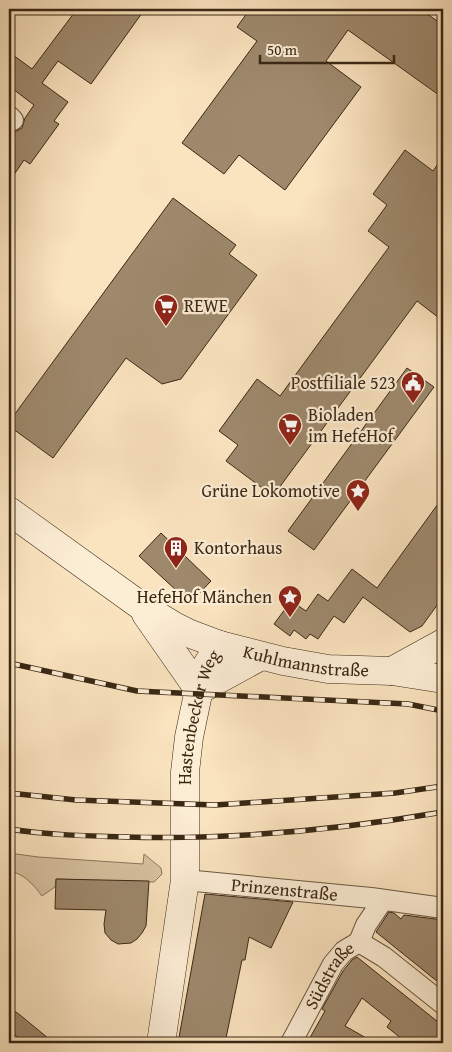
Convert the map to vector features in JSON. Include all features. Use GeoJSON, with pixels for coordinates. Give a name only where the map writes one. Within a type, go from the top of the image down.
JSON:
{"type":"FeatureCollection","features":[{"type":"Feature","properties":{"kind":"main road","name":"Hastenbecker Weg"},"geometry":{"type":"LineString","coordinates":[[9,511],[141,606],[174,626],[220,645],[207,665],[199,690],[189,736],[185,772],[185,880],[161,1043]]}},
{"type":"Feature","properties":{"kind":"main road"},"geometry":{"type":"LineString","coordinates":[[141,606],[199,690],[261,656]]}},
{"type":"Feature","properties":{"kind":"main road","name":"Kuhlmannstraße"},"geometry":{"type":"LineString","coordinates":[[220,645],[261,656],[328,669],[392,671],[439,660]]}},
{"type":"Feature","properties":{"kind":"street","name":"Prinzenstraße"},"geometry":{"type":"LineString","coordinates":[[185,880],[443,908]]}},
{"type":"Feature","properties":{"kind":"street"},"geometry":{"type":"LineString","coordinates":[[383,900],[366,925],[359,942],[384,957],[443,1004]]}},
{"type":"Feature","properties":{"kind":"street","name":"Südstraße"},"geometry":{"type":"LineString","coordinates":[[291,1043],[333,964],[344,951],[359,942]]}},
{"type":"Feature","properties":{"kind":"shaded area"},"geometry":{"type":"Polygon","coordinates":[[[9,853],[38,857],[143,864],[144,854],[161,868],[162,874],[154,882],[56,879],[55,887],[42,896],[23,877],[9,871],[9,853]]]}},
{"type":"Feature","properties":{"kind":"building"},"geometry":{"type":"Polygon","coordinates":[[[77,9],[145,9],[91,84],[58,61],[42,83],[68,102],[54,121],[59,124],[30,164],[24,160],[9,182],[9,140],[15,132],[22,128],[25,118],[34,105],[9,86],[9,52],[32,69],[77,9]]]}},
{"type":"Feature","properties":{"kind":"building"},"geometry":{"type":"Polygon","coordinates":[[[250,9],[420,9],[443,25],[443,98],[348,30],[326,61],[361,87],[285,190],[239,155],[224,174],[182,143],[257,41],[237,27],[250,9]]]}},
{"type":"Feature","properties":{"kind":"building"},"geometry":{"type":"Polygon","coordinates":[[[405,150],[433,171],[443,157],[443,321],[417,301],[273,496],[226,461],[238,445],[219,431],[257,379],[280,396],[389,247],[368,231],[387,205],[373,194],[405,150]]]}},
{"type":"Feature","properties":{"kind":"building"},"geometry":{"type":"Polygon","coordinates":[[[173,198],[236,245],[229,254],[257,275],[181,379],[162,384],[126,358],[53,458],[9,426],[9,422],[173,198]]]}},
{"type":"Feature","properties":{"kind":"building"},"geometry":{"type":"Polygon","coordinates":[[[407,368],[434,387],[314,550],[288,531],[407,368]]]}},
{"type":"Feature","properties":{"kind":"building"},"geometry":{"type":"Polygon","coordinates":[[[443,497],[443,597],[422,626],[410,632],[363,597],[344,623],[334,616],[318,639],[310,634],[306,639],[294,630],[290,636],[274,624],[291,601],[306,611],[318,594],[328,601],[352,569],[377,588],[443,497]]]}},
{"type":"Feature","properties":{"kind":"building","name":"Kontorhaus"},"geometry":{"type":"Polygon","coordinates":[[[161,533],[211,581],[190,603],[139,556],[161,533]]]}},
{"type":"Feature","properties":{"kind":"building"},"geometry":{"type":"Polygon","coordinates":[[[56,879],[149,881],[146,926],[142,933],[131,943],[118,944],[105,933],[106,910],[55,909],[56,879]]]}},
{"type":"Feature","properties":{"kind":"building"},"geometry":{"type":"Polygon","coordinates":[[[205,894],[293,902],[271,948],[249,937],[245,960],[242,960],[225,1043],[178,1043],[205,894]]]}},
{"type":"Feature","properties":{"kind":"building"},"geometry":{"type":"Polygon","coordinates":[[[389,912],[394,913],[401,919],[404,915],[443,920],[443,986],[376,932],[389,912]]]}},
{"type":"Feature","properties":{"kind":"building"},"geometry":{"type":"Polygon","coordinates":[[[357,957],[443,1026],[443,1043],[407,1043],[387,1027],[391,1021],[362,998],[345,1026],[375,1043],[307,1043],[325,1011],[322,1009],[343,971],[357,957]]]}},
{"type":"Feature","properties":{"kind":"building"},"geometry":{"type":"Polygon","coordinates":[[[9,1007],[54,1043],[25,1043],[9,1030],[9,1007]]]}},
{"type":"Feature","properties":{"kind":"railway"},"geometry":{"type":"LineString","coordinates":[[9,663],[137,691],[408,704],[443,711]]}},
{"type":"Feature","properties":{"kind":"railway"},"geometry":{"type":"LineString","coordinates":[[9,793],[76,800],[215,805],[395,793],[443,786]]}},
{"type":"Feature","properties":{"kind":"railway"},"geometry":{"type":"LineString","coordinates":[[9,829],[82,836],[206,837],[325,829],[443,812]]}},
{"type":"Feature","properties":{"kind":"place","name":"REWE"},"geometry":{"type":"Point","coordinates":[166,327]}},
{"type":"Feature","properties":{"kind":"place","name":"Postfiliale 523"},"geometry":{"type":"Point","coordinates":[413,404]}},
{"type":"Feature","properties":{"kind":"place","name":"Bioladen im HefeHof"},"geometry":{"type":"Point","coordinates":[290,446]}},
{"type":"Feature","properties":{"kind":"place","name":"Grüne Lokomotive"},"geometry":{"type":"Point","coordinates":[358,512]}},
{"type":"Feature","properties":{"kind":"place","name":"Kontorhaus"},"geometry":{"type":"Point","coordinates":[176,569]}},
{"type":"Feature","properties":{"kind":"place","name":"HefeHof Mänchen"},"geometry":{"type":"Point","coordinates":[290,618]}}]}
